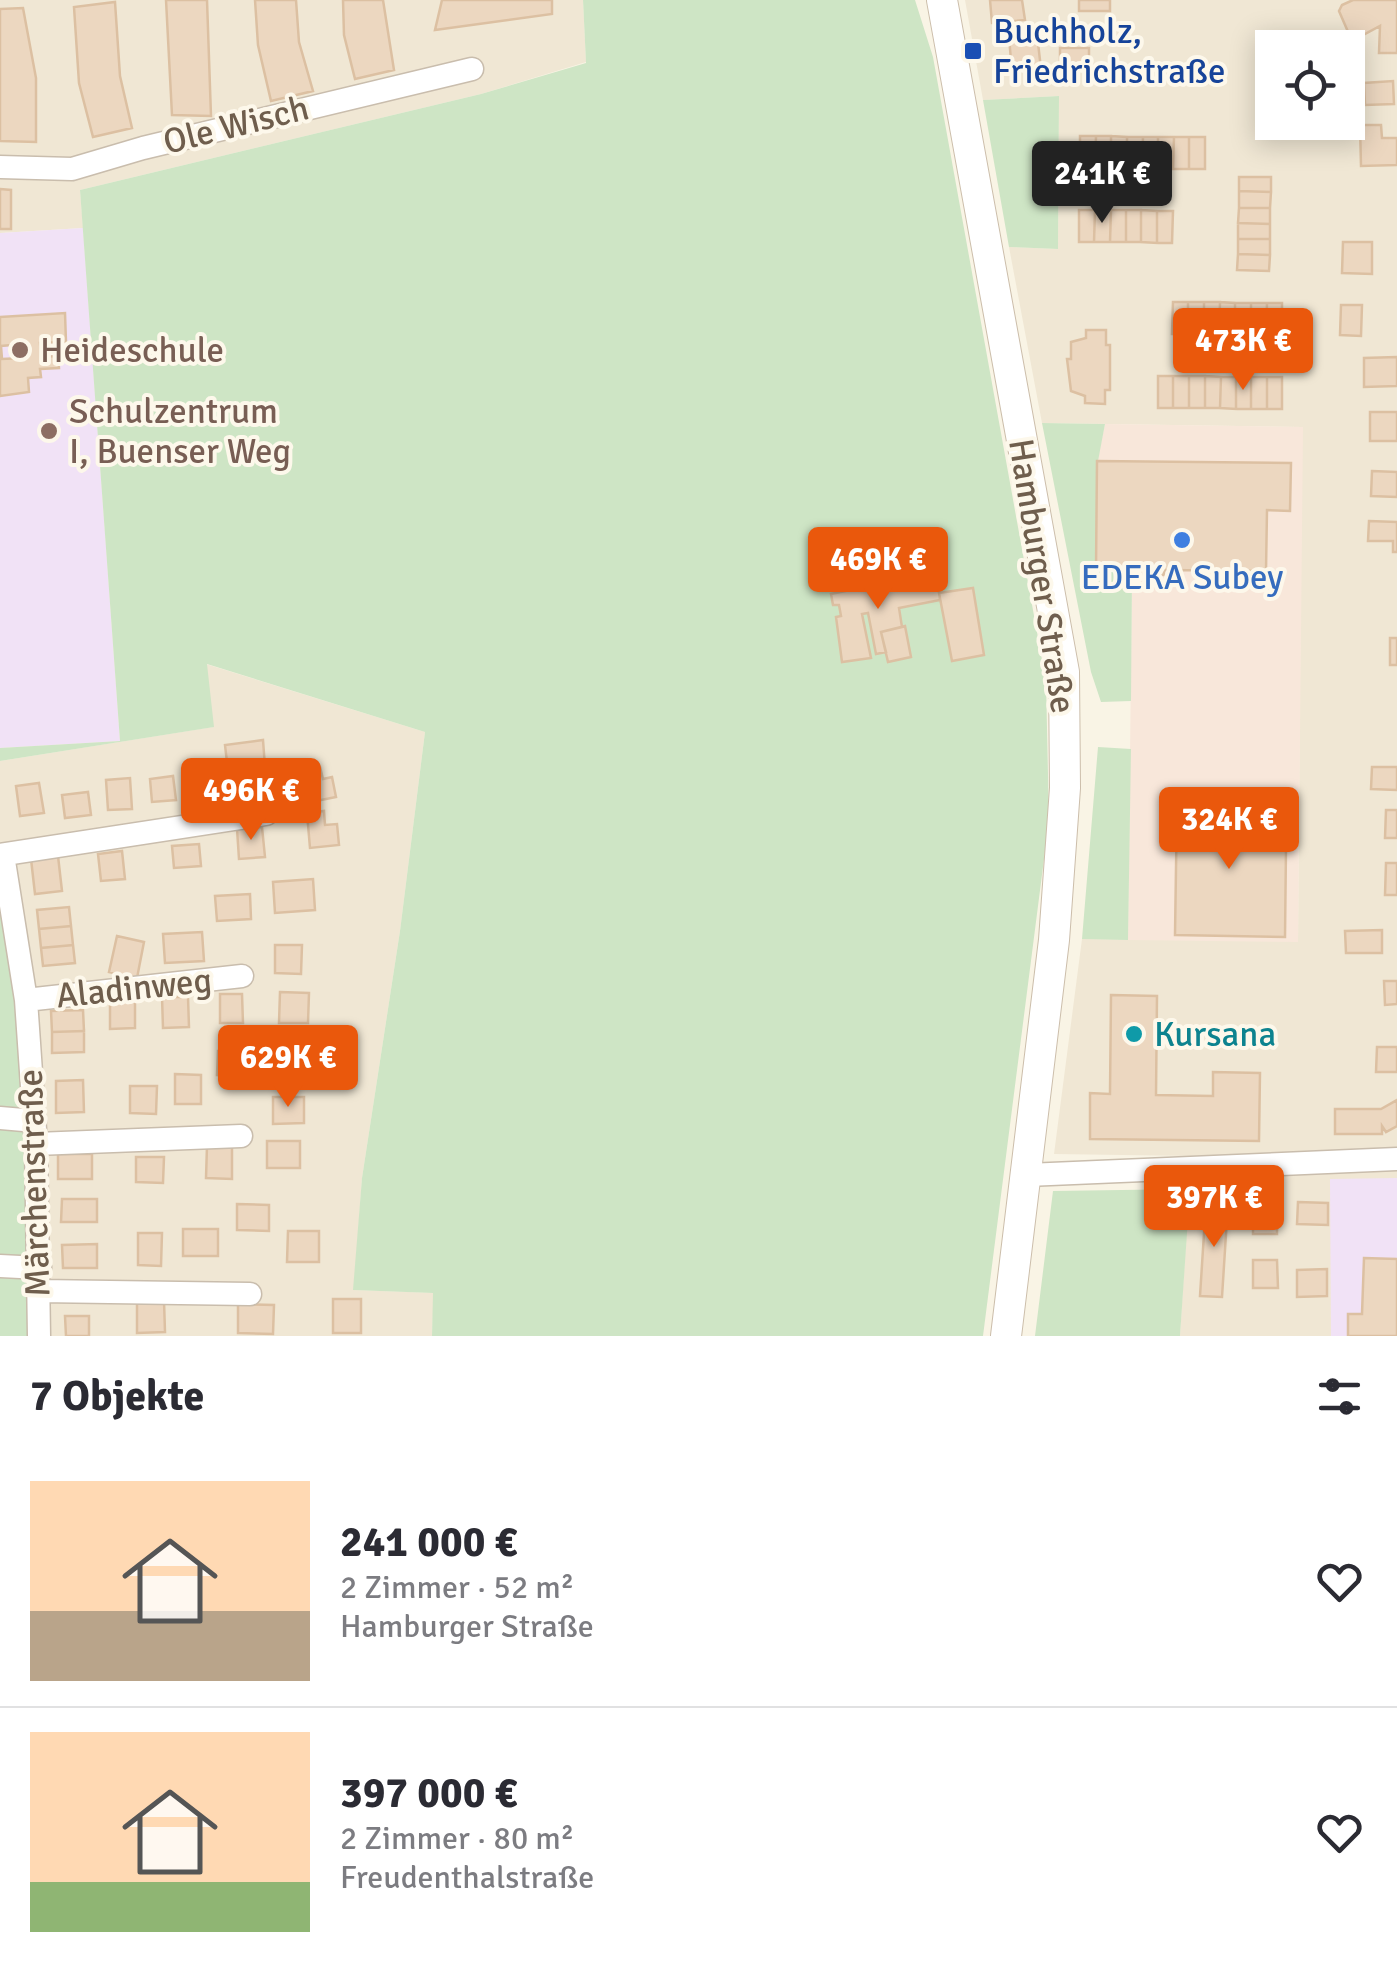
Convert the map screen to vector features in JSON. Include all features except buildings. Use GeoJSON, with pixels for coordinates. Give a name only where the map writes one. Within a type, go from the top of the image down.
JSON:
{"type":"FeatureCollection","features":[{"type":"Feature","properties":{"kind":"main road","name":"Hamburger Straße"},"geometry":{"type":"LineString","coordinates":[[942,0],[1064,672],[1066,788],[1056,921],[1006,1336]]}},
{"type":"Feature","properties":{"kind":"street","name":"Ole Wisch"},"geometry":{"type":"LineString","coordinates":[[0,167],[72,169],[472,69]]}},
{"type":"Feature","properties":{"kind":"street"},"geometry":{"type":"LineString","coordinates":[[2,855],[266,814]]}},
{"type":"Feature","properties":{"kind":"street","name":"Märchenstraße"},"geometry":{"type":"LineString","coordinates":[[2,855],[11,965],[26,1000],[35,1132],[39,1336]]}},
{"type":"Feature","properties":{"kind":"street","name":"Aladinweg"},"geometry":{"type":"LineString","coordinates":[[26,1000],[242,976]]}},
{"type":"Feature","properties":{"kind":"street"},"geometry":{"type":"LineString","coordinates":[[0,1118],[35,1132],[241,1136]]}},
{"type":"Feature","properties":{"kind":"street"},"geometry":{"type":"LineString","coordinates":[[1026,1175],[1397,1159]]}},
{"type":"Feature","properties":{"kind":"street"},"geometry":{"type":"LineString","coordinates":[[0,1266],[40,1280],[250,1294]]}},
{"type":"Feature","properties":{"kind":"shaded area"},"geometry":{"type":"Polygon","coordinates":[[[0,0],[583,0],[586,62],[481,94],[80,190],[83,228],[0,233],[0,0]]]}},
{"type":"Feature","properties":{"kind":"shaded area"},"geometry":{"type":"Polygon","coordinates":[[[965,0],[1397,0],[1397,1336],[1180,1336],[1191,1156],[1054,1154],[1082,939],[1298,941],[1302,427],[1042,423],[1009,247],[1058,249],[1059,96],[983,100],[965,0]]]}},
{"type":"Feature","properties":{"kind":"shaded area","name":"Schulzentrum I, Buenser Weg"},"geometry":{"type":"Polygon","coordinates":[[[83,228],[120,741],[0,748],[0,233],[83,228]]]}},
{"type":"Feature","properties":{"kind":"shaded area"},"geometry":{"type":"Polygon","coordinates":[[[1105,424],[1303,427],[1298,942],[1128,940],[1132,575],[1123,574],[1097,461],[1105,424]]]}},
{"type":"Feature","properties":{"kind":"shaded area"},"geometry":{"type":"Polygon","coordinates":[[[206,664],[425,732],[400,931],[362,1178],[354,1290],[434,1293],[432,1336],[39,1336],[0,879],[0,761],[213,727],[206,664]]]}},
{"type":"Feature","properties":{"kind":"shaded area"},"geometry":{"type":"Polygon","coordinates":[[[1397,1178],[1397,1336],[1331,1336],[1330,1179],[1397,1178]]]}},
{"type":"Feature","properties":{"kind":"green space"},"geometry":{"type":"Polygon","coordinates":[[[583,0],[915,0],[933,57],[1046,682],[1049,820],[983,1336],[432,1336],[433,1293],[353,1290],[362,1178],[400,931],[425,732],[207,664],[214,727],[0,761],[0,748],[120,741],[80,190],[481,94],[586,63],[583,0]]]}},
{"type":"Feature","properties":{"kind":"green space"},"geometry":{"type":"Polygon","coordinates":[[[1059,96],[1058,249],[1009,247],[983,100],[1059,96]]]}},
{"type":"Feature","properties":{"kind":"green space"},"geometry":{"type":"Polygon","coordinates":[[[1042,423],[1105,424],[1098,461],[1124,574],[1132,574],[1131,701],[1101,702],[1091,672],[1042,423]]]}},
{"type":"Feature","properties":{"kind":"green space"},"geometry":{"type":"Polygon","coordinates":[[[1098,747],[1131,749],[1128,940],[1082,939],[1098,747]]]}},
{"type":"Feature","properties":{"kind":"green space"},"geometry":{"type":"Polygon","coordinates":[[[6,877],[39,1336],[0,1336],[0,879],[6,877]]]}},
{"type":"Feature","properties":{"kind":"green space"},"geometry":{"type":"Polygon","coordinates":[[[1190,1189],[1180,1336],[1035,1336],[1053,1191],[1190,1189]]]}},
{"type":"Feature","properties":{"kind":"place","name":"Buchholz, Friedrichstraße"},"geometry":{"type":"Point","coordinates":[973,51]}},
{"type":"Feature","properties":{"kind":"place","name":"Heideschule"},"geometry":{"type":"Point","coordinates":[20,350]}},
{"type":"Feature","properties":{"kind":"place","name":"Schulzentrum I, Buenser Weg"},"geometry":{"type":"Point","coordinates":[49,431]}},
{"type":"Feature","properties":{"kind":"place","name":"EDEKA Subey"},"geometry":{"type":"Point","coordinates":[1182,540]}},
{"type":"Feature","properties":{"kind":"place","name":"Kursana"},"geometry":{"type":"Point","coordinates":[1134,1034]}}]}
